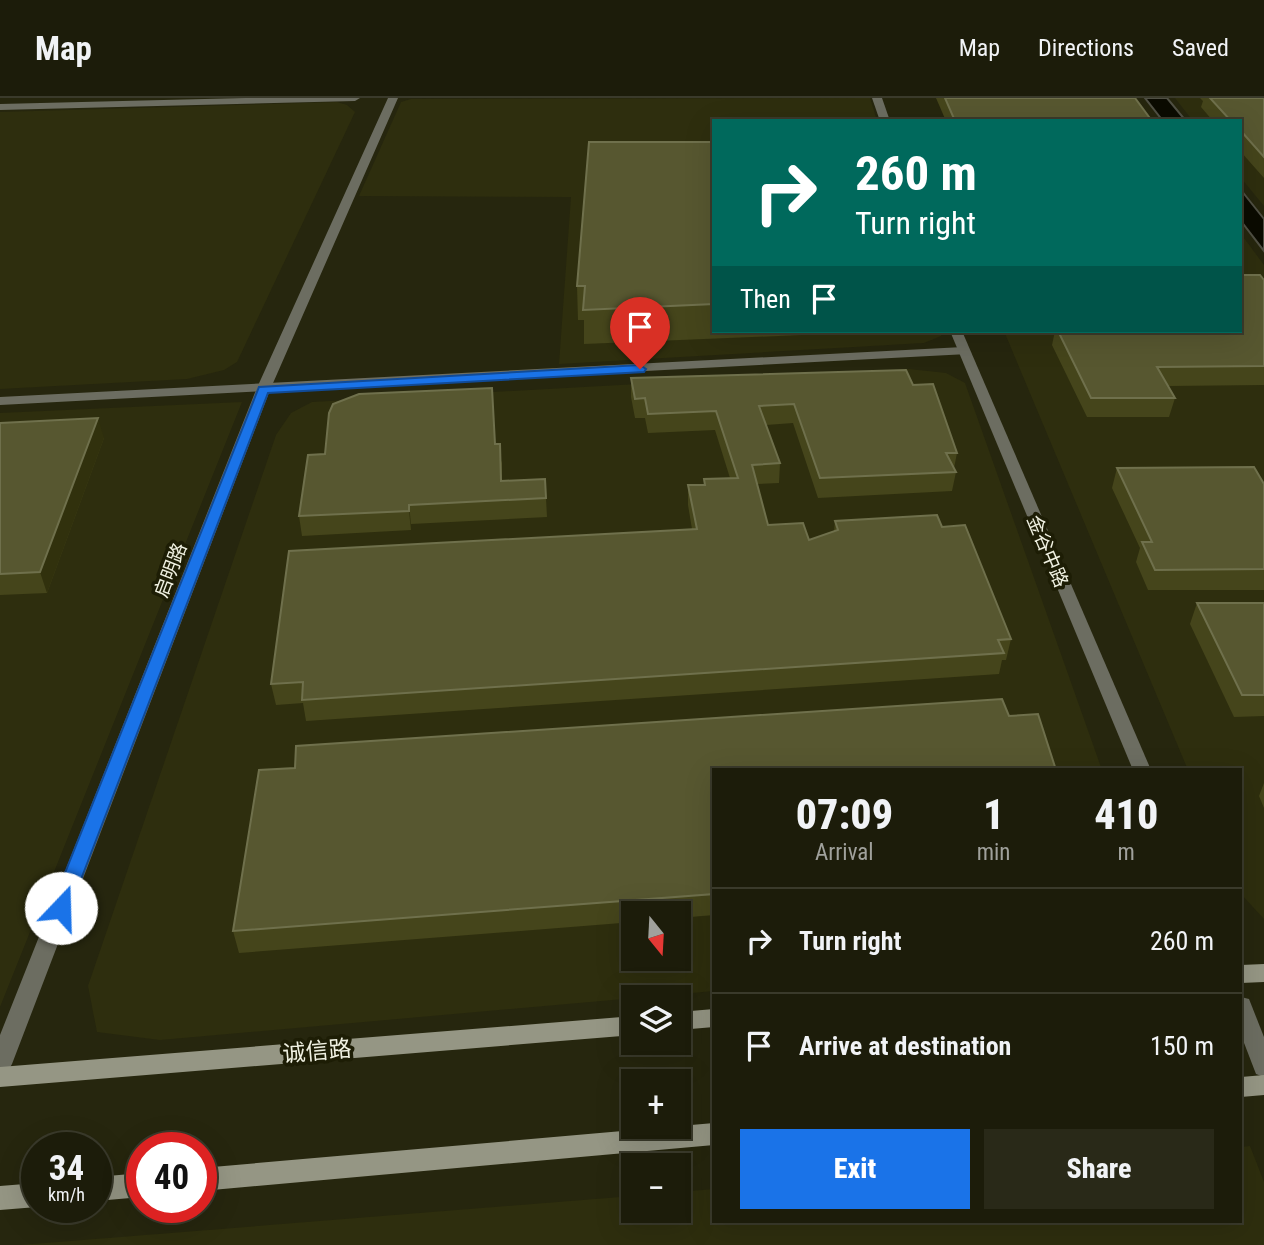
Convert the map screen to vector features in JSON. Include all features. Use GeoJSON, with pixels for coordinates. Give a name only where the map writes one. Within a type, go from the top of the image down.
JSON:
{"type":"FeatureCollection","features":[{"type":"Feature","properties":{"kind":"main road"},"geometry":{"type":"LineString","coordinates":[[1242,974],[1264,973]]}},
{"type":"Feature","properties":{"kind":"main road"},"geometry":{"type":"LineString","coordinates":[[691,1020],[712,1018]]}},
{"type":"Feature","properties":{"kind":"main road","name":"诚信路"},"geometry":{"type":"LineString","coordinates":[[0,1077],[621,1025]]}},
{"type":"Feature","properties":{"kind":"main road"},"geometry":{"type":"LineString","coordinates":[[1242,1087],[1264,1085]]}},
{"type":"Feature","properties":{"kind":"main road"},"geometry":{"type":"LineString","coordinates":[[217,1179],[712,1134]]}},
{"type":"Feature","properties":{"kind":"main road"},"geometry":{"type":"LineString","coordinates":[[0,1198],[21,1196]]}},
{"type":"Feature","properties":{"kind":"street"},"geometry":{"type":"LineString","coordinates":[[0,100],[67,98]]}},
{"type":"Feature","properties":{"kind":"street"},"geometry":{"type":"LineString","coordinates":[[0,107],[355,98]]}},
{"type":"Feature","properties":{"kind":"street","name":"启明路"},"geometry":{"type":"LineString","coordinates":[[0,1064],[263,390],[393,98]]}},
{"type":"Feature","properties":{"kind":"street"},"geometry":{"type":"LineString","coordinates":[[877,98],[884,119]]}},
{"type":"Feature","properties":{"kind":"street","name":"金谷中路"},"geometry":{"type":"LineString","coordinates":[[957,333],[1141,768]]}},
{"type":"Feature","properties":{"kind":"street"},"geometry":{"type":"LineString","coordinates":[[0,401],[263,390],[963,351]]}},
{"type":"Feature","properties":{"kind":"street"},"geometry":{"type":"LineString","coordinates":[[1242,1009],[1264,1066]]}},
{"type":"Feature","properties":{"kind":"shaded area"},"geometry":{"type":"Polygon","coordinates":[[[870,98],[876,119],[712,119],[712,333],[942,333],[941,336],[924,343],[559,364],[571,197],[359,196],[401,102],[411,99],[870,98]]]}},
{"type":"Feature","properties":{"kind":"shaded area"},"geometry":{"type":"Polygon","coordinates":[[[1145,98],[1167,98],[1184,119],[1161,119],[1145,98]]]}},
{"type":"Feature","properties":{"kind":"shaded area"},"geometry":{"type":"Polygon","coordinates":[[[1175,98],[1264,98],[1264,206],[1242,179],[1242,119],[1191,119],[1175,98]]]}},
{"type":"Feature","properties":{"kind":"shaded area"},"geometry":{"type":"Polygon","coordinates":[[[337,102],[347,105],[355,112],[237,362],[224,370],[187,379],[0,389],[0,112],[337,102]]]}},
{"type":"Feature","properties":{"kind":"shaded area"},"geometry":{"type":"Polygon","coordinates":[[[1242,191],[1264,219],[1264,251],[1242,222],[1242,191]]]}},
{"type":"Feature","properties":{"kind":"shaded area"},"geometry":{"type":"Polygon","coordinates":[[[1242,235],[1264,265],[1264,919],[1242,895],[1242,768],[1187,768],[1005,333],[1242,333],[1242,235]]]}},
{"type":"Feature","properties":{"kind":"shaded area"},"geometry":{"type":"Polygon","coordinates":[[[909,369],[946,373],[965,383],[1101,768],[712,768],[712,991],[691,993],[691,985],[621,985],[621,999],[160,1040],[97,1032],[88,986],[276,435],[291,413],[312,402],[909,369]]]}},
{"type":"Feature","properties":{"kind":"shaded area"},"geometry":{"type":"Polygon","coordinates":[[[242,402],[0,1007],[0,413],[242,402]]]}},
{"type":"Feature","properties":{"kind":"shaded area"},"geometry":{"type":"Polygon","coordinates":[[[1250,1146],[1264,1182],[1264,1245],[20,1245],[621,1197],[621,1223],[691,1223],[691,1191],[712,1189],[712,1223],[1242,1223],[1242,1147],[1250,1146]]]}},
{"type":"Feature","properties":{"kind":"building"},"geometry":{"type":"Polygon","coordinates":[[[945,98],[1135,98],[1151,119],[954,119],[945,98]]]}},
{"type":"Feature","properties":{"kind":"building"},"geometry":{"type":"Polygon","coordinates":[[[1210,98],[1264,98],[1264,157],[1242,132],[1242,119],[1229,119],[1210,98]]]}},
{"type":"Feature","properties":{"kind":"building"},"geometry":{"type":"Polygon","coordinates":[[[589,142],[712,142],[712,304],[583,310],[585,286],[577,286],[589,142]]]}},
{"type":"Feature","properties":{"kind":"building"},"geometry":{"type":"Polygon","coordinates":[[[1242,275],[1260,275],[1264,280],[1264,366],[1157,367],[1175,398],[1091,398],[1059,333],[1242,333],[1242,275]]]}},
{"type":"Feature","properties":{"kind":"building"},"geometry":{"type":"Polygon","coordinates":[[[906,370],[913,385],[933,384],[957,453],[946,453],[956,472],[820,478],[794,404],[759,406],[780,463],[752,465],[768,525],[803,523],[809,540],[838,530],[835,521],[937,515],[942,527],[965,525],[1011,639],[998,640],[1004,653],[302,700],[303,682],[271,684],[289,551],[697,529],[688,485],[705,485],[704,479],[738,478],[716,411],[648,414],[645,398],[635,399],[631,378],[906,370]]]}},
{"type":"Feature","properties":{"kind":"building"},"geometry":{"type":"Polygon","coordinates":[[[492,388],[495,444],[500,444],[501,481],[545,479],[546,498],[409,505],[409,511],[299,516],[308,455],[325,454],[329,413],[333,404],[359,394],[492,388]]]}},
{"type":"Feature","properties":{"kind":"building"},"geometry":{"type":"Polygon","coordinates":[[[98,418],[40,572],[0,574],[0,423],[98,418]]]}},
{"type":"Feature","properties":{"kind":"building"},"geometry":{"type":"Polygon","coordinates":[[[1254,467],[1264,484],[1264,569],[1155,570],[1142,542],[1152,542],[1117,468],[1254,467]]]}},
{"type":"Feature","properties":{"kind":"building"},"geometry":{"type":"Polygon","coordinates":[[[1197,603],[1264,603],[1264,695],[1242,695],[1197,603]]]}},
{"type":"Feature","properties":{"kind":"building"},"geometry":{"type":"Polygon","coordinates":[[[1002,699],[1009,716],[1038,714],[1055,768],[712,768],[712,894],[233,931],[259,770],[295,768],[296,746],[1002,699]]]}},
{"type":"Feature","properties":{"kind":"route"},"geometry":{"type":"LineString","coordinates":[[61,908],[263,390],[640,369]]}}]}
